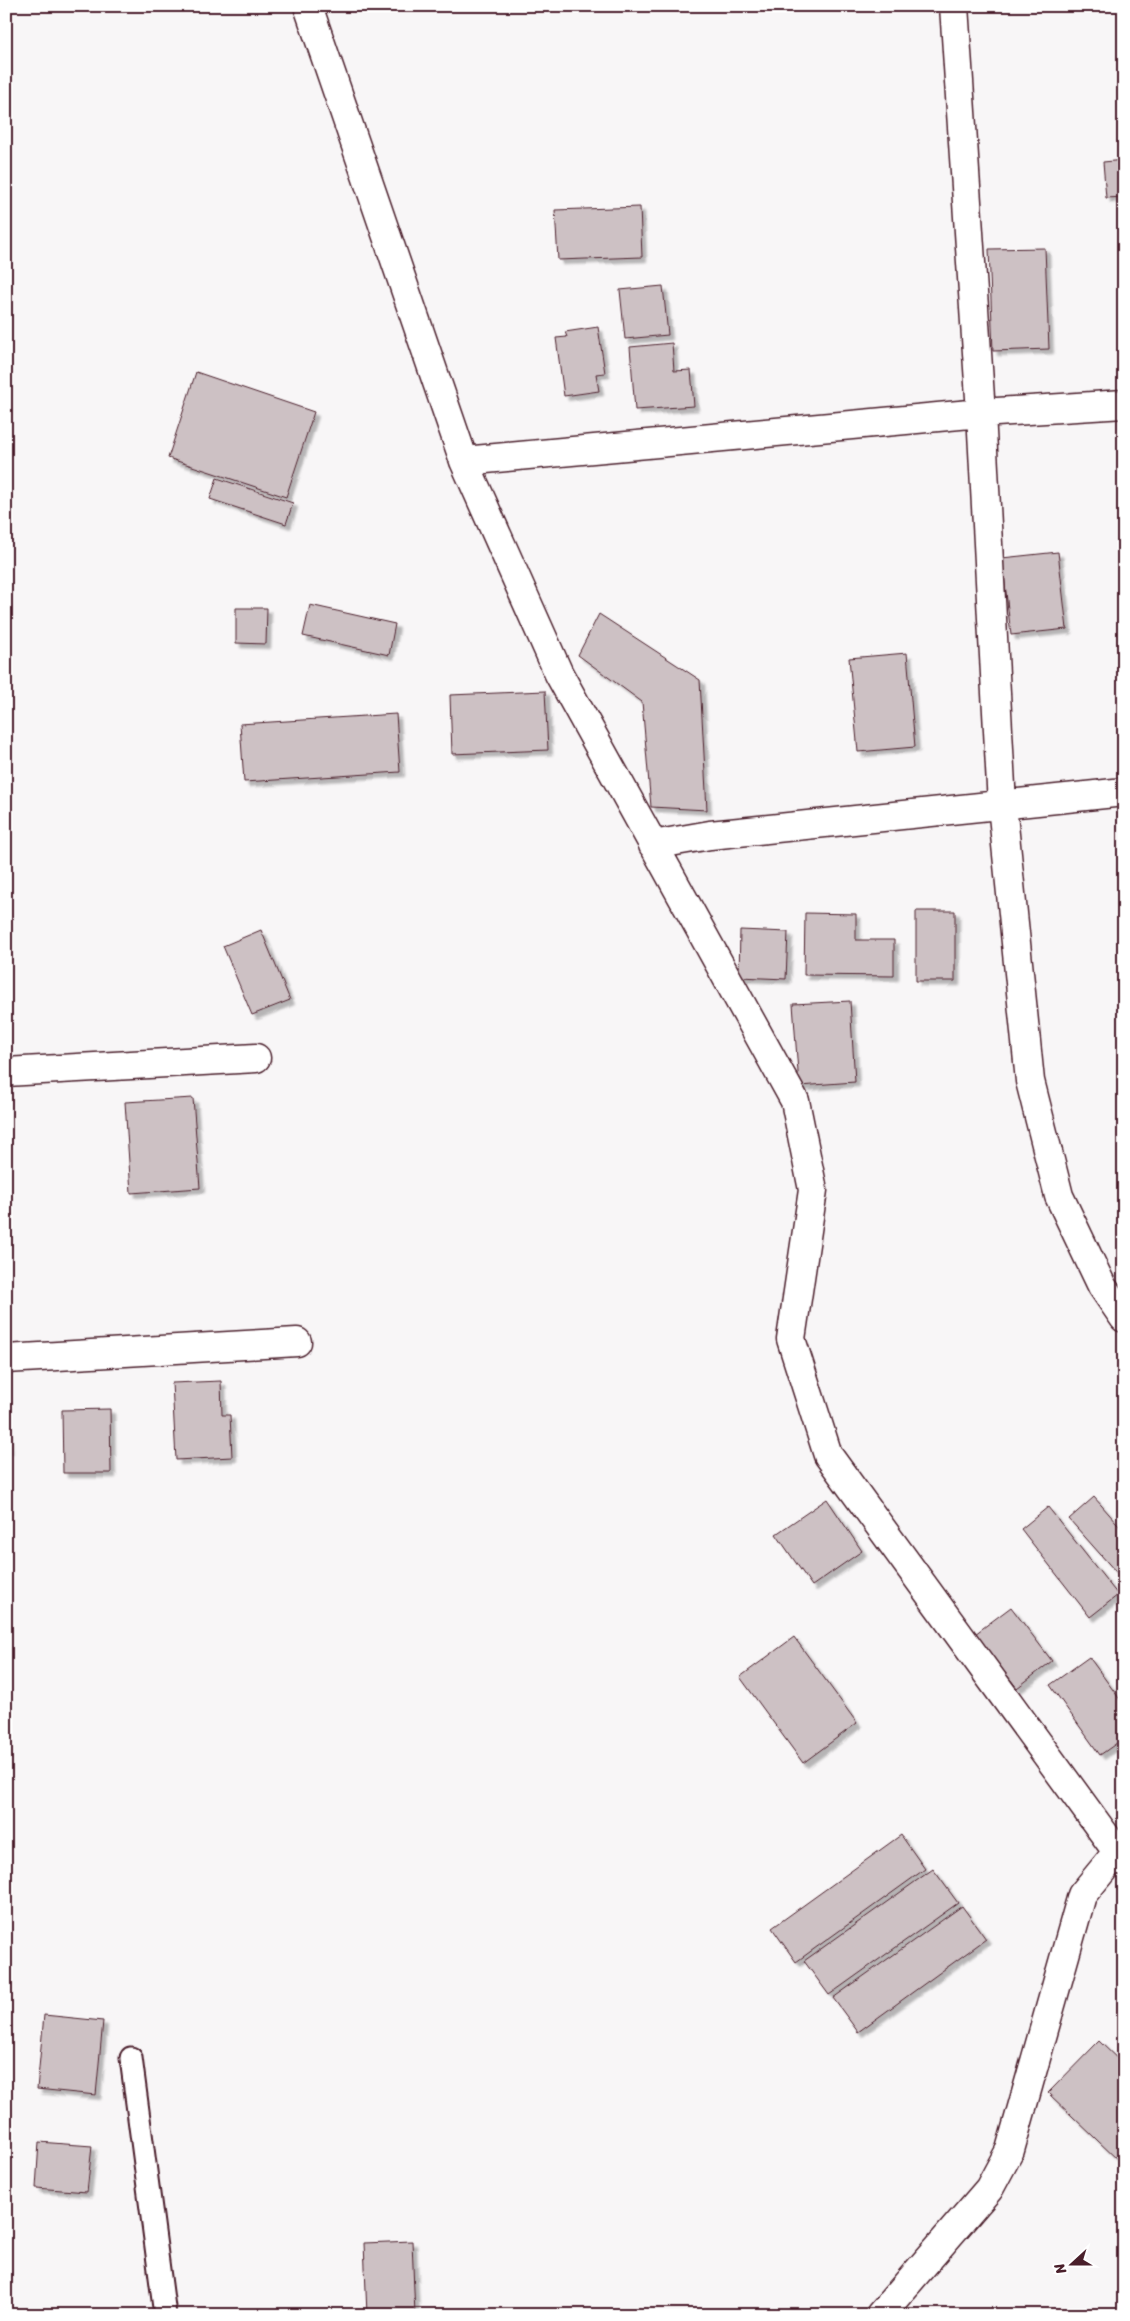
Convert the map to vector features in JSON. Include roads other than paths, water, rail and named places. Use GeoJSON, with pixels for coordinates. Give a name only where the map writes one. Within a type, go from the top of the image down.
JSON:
{"type":"FeatureCollection","features":[{"type":"Feature","properties":{"kind":"street"},"geometry":{"type":"LineString","coordinates":[[308,6],[464,461],[559,674],[796,1100],[813,1190],[791,1339],[828,1455],[1122,1852],[1082,1896],[1010,2150],[989,2189],[880,2315]]}},
{"type":"Feature","properties":{"kind":"street"},"geometry":{"type":"LineString","coordinates":[[954,6],[981,413],[1002,805],[1030,1081],[1059,1196],[1102,1286],[1124,1318]]}},
{"type":"Feature","properties":{"kind":"street"},"geometry":{"type":"LineString","coordinates":[[464,461],[981,413],[1124,404]]}},
{"type":"Feature","properties":{"kind":"street"},"geometry":{"type":"LineString","coordinates":[[654,845],[710,835],[1124,792]]}},
{"type":"Feature","properties":{"kind":"street"},"geometry":{"type":"LineString","coordinates":[[6,1072],[256,1058]]}},
{"type":"Feature","properties":{"kind":"street"},"geometry":{"type":"LineString","coordinates":[[6,1359],[297,1342]]}},
{"type":"Feature","properties":{"kind":"lane"},"geometry":{"type":"LineString","coordinates":[[131,2058],[165,2315]]}}]}
